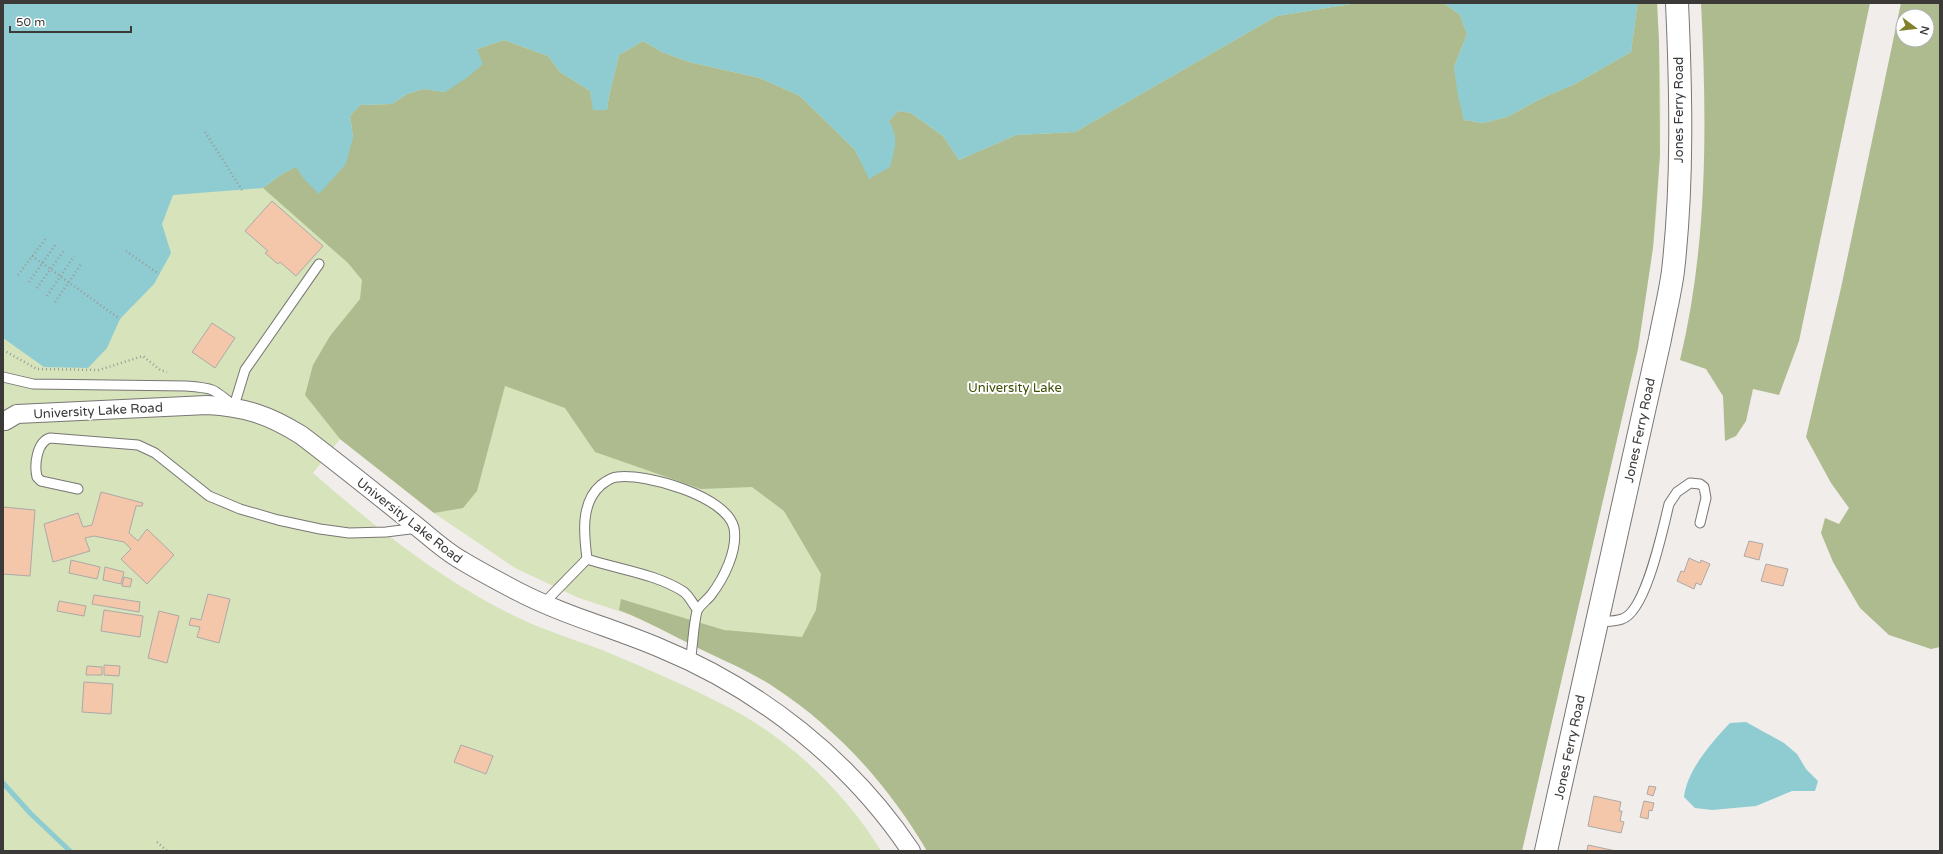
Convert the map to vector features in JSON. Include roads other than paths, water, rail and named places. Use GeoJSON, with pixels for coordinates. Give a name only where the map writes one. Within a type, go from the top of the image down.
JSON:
{"type":"FeatureCollection","features":[{"type":"Feature","properties":{"kind":"street","name":"Jones Ferry Road"},"geometry":{"type":"LineString","coordinates":[[1546,851],[1660,339],[1672,272],[1678,208],[1679,154],[1677,3]]}},
{"type":"Feature","properties":{"kind":"street","name":"University Lake Road"},"geometry":{"type":"LineString","coordinates":[[4,423],[17,414],[207,405],[234,406],[256,412],[278,421],[301,435],[459,560],[544,603],[601,627],[660,648],[690,662],[747,693],[814,743],[848,775],[874,802],[911,851]]}},
{"type":"Feature","properties":{"kind":"lane"},"geometry":{"type":"LineString","coordinates":[[3,377],[33,384],[186,386],[207,388],[216,390],[234,406],[245,370],[319,264]]}},
{"type":"Feature","properties":{"kind":"lane"},"geometry":{"type":"LineString","coordinates":[[78,489],[41,481],[37,477],[39,450],[46,440],[50,438],[138,445],[155,453],[209,496],[240,509],[278,520],[348,533],[386,532],[420,528]]}},
{"type":"Feature","properties":{"kind":"lane"},"geometry":{"type":"LineString","coordinates":[[544,603],[587,559],[584,519],[591,497],[601,485],[616,477],[640,477],[707,498],[727,514],[734,527],[734,546],[728,564],[715,589],[697,609],[690,662]]}},
{"type":"Feature","properties":{"kind":"lane"},"geometry":{"type":"LineString","coordinates":[[1597,622],[1623,619],[1634,610],[1647,585],[1669,504],[1677,492],[1690,483],[1700,484],[1704,487],[1706,498],[1700,523]]}},
{"type":"Feature","properties":{"kind":"lane"},"geometry":{"type":"LineString","coordinates":[[587,559],[663,582],[684,593],[697,609]]}},
{"type":"Feature","properties":{"kind":"water"},"geometry":{"type":"Polygon","coordinates":[[[3,3],[1357,3],[1277,16],[1075,132],[1016,135],[959,160],[943,136],[911,113],[898,111],[889,121],[895,138],[895,149],[890,167],[869,179],[855,150],[800,96],[760,78],[689,62],[662,52],[643,41],[619,55],[607,110],[593,110],[590,91],[560,72],[548,56],[504,40],[477,49],[483,64],[468,77],[445,92],[423,89],[407,94],[392,104],[360,105],[350,116],[353,137],[346,164],[319,194],[304,179],[296,167],[282,174],[263,188],[173,195],[162,224],[171,253],[154,284],[120,319],[107,348],[88,368],[44,367],[3,338],[3,3]]]}},
{"type":"Feature","properties":{"kind":"water"},"geometry":{"type":"Polygon","coordinates":[[[1444,3],[1639,3],[1637,7],[1631,52],[1573,85],[1544,97],[1507,117],[1483,123],[1464,120],[1458,96],[1454,67],[1467,34],[1460,15],[1444,3]]]}},
{"type":"Feature","properties":{"kind":"water"},"geometry":{"type":"Polygon","coordinates":[[[1746,722],[1784,743],[1797,754],[1806,769],[1818,781],[1815,791],[1792,791],[1756,806],[1712,810],[1695,808],[1684,797],[1686,787],[1695,767],[1708,748],[1730,723],[1746,722]]]}},
{"type":"Feature","properties":{"kind":"waterway"},"geometry":{"type":"LineString","coordinates":[[3,783],[31,814],[70,851]]}},
{"type":"Feature","properties":{"kind":"park label","name":"University Lake"},"geometry":{"type":"Point","coordinates":[1015,387]}}]}
